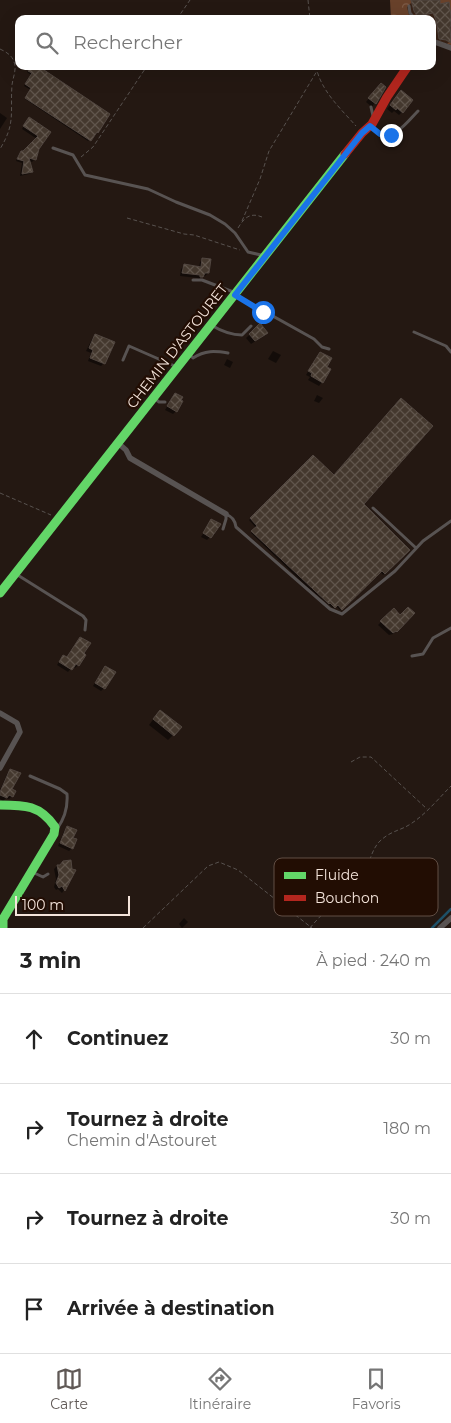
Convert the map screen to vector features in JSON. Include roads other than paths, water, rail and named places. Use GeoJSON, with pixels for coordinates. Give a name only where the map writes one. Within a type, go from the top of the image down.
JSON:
{"type":"FeatureCollection","features":[{"type":"Feature","properties":{"kind":"street"},"geometry":{"type":"LineString","coordinates":[[436,43],[451,48]]}},
{"type":"Feature","properties":{"kind":"street","name":"CHEMIN D'ASTOURET"},"geometry":{"type":"LineString","coordinates":[[0,593],[305,204],[372,122],[405,70]]}},
{"type":"Feature","properties":{"kind":"street"},"geometry":{"type":"LineString","coordinates":[[118,444],[126,450],[130,458],[226,514]]}},
{"type":"Feature","properties":{"kind":"street"},"geometry":{"type":"LineString","coordinates":[[0,713],[17,723],[20,732],[0,768]]}},
{"type":"Feature","properties":{"kind":"street"},"geometry":{"type":"LineString","coordinates":[[0,805],[29,806],[41,810],[54,827],[54,834],[3,919],[2,927]]}},
{"type":"Feature","properties":{"kind":"street"},"geometry":{"type":"LineString","coordinates":[[440,928],[451,918]]}},
{"type":"Feature","properties":{"kind":"lane"},"geometry":{"type":"LineString","coordinates":[[409,6],[412,15]]}},
{"type":"Feature","properties":{"kind":"lane"},"geometry":{"type":"LineString","coordinates":[[370,107],[372,122],[380,134],[391,135],[399,130],[418,111]]}},
{"type":"Feature","properties":{"kind":"lane"},"geometry":{"type":"LineString","coordinates":[[54,148],[73,155],[85,175],[148,189],[210,215],[225,224],[248,252],[266,256]]}},
{"type":"Feature","properties":{"kind":"lane"},"geometry":{"type":"LineString","coordinates":[[193,280],[202,280],[235,294],[246,303],[314,339],[322,347],[329,349]]}},
{"type":"Feature","properties":{"kind":"lane"},"geometry":{"type":"LineString","coordinates":[[211,325],[234,335],[242,335],[251,326]]}},
{"type":"Feature","properties":{"kind":"lane"},"geometry":{"type":"LineString","coordinates":[[414,332],[446,346],[451,352]]}},
{"type":"Feature","properties":{"kind":"lane"},"geometry":{"type":"LineString","coordinates":[[123,360],[129,346],[177,368]]}},
{"type":"Feature","properties":{"kind":"lane"},"geometry":{"type":"LineString","coordinates":[[188,353],[194,358],[200,353],[214,351],[228,353]]}},
{"type":"Feature","properties":{"kind":"lane"},"geometry":{"type":"LineString","coordinates":[[154,398],[159,402],[165,402]]}},
{"type":"Feature","properties":{"kind":"lane"},"geometry":{"type":"LineString","coordinates":[[373,508],[416,548]]}},
{"type":"Feature","properties":{"kind":"lane"},"geometry":{"type":"LineString","coordinates":[[223,529],[226,514],[235,521],[236,527],[330,609],[342,614],[395,571],[423,541],[451,521]]}},
{"type":"Feature","properties":{"kind":"lane"},"geometry":{"type":"LineString","coordinates":[[16,573],[83,616],[86,620],[85,630]]}},
{"type":"Feature","properties":{"kind":"lane"},"geometry":{"type":"LineString","coordinates":[[412,656],[423,654],[433,638],[451,628]]}},
{"type":"Feature","properties":{"kind":"lane"},"geometry":{"type":"LineString","coordinates":[[30,776],[67,794],[66,812],[54,834]]}},
{"type":"Feature","properties":{"kind":"lane"},"geometry":{"type":"LineString","coordinates":[[31,872],[43,877],[48,874]]}},
{"type":"Feature","properties":{"kind":"waterway"},"geometry":{"type":"LineString","coordinates":[[432,928],[451,909]]}}]}
